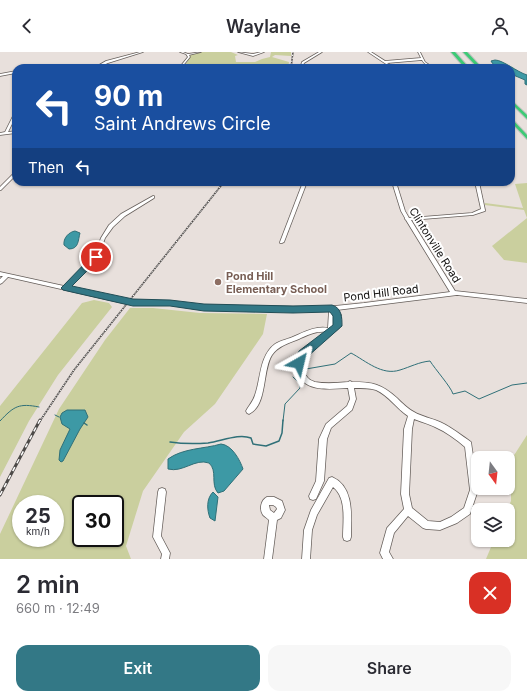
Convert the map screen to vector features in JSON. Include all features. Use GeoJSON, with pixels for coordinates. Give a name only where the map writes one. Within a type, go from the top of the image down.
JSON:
{"type":"FeatureCollection","features":[{"type":"Feature","properties":{"kind":"highway"},"geometry":{"type":"LineString","coordinates":[[453,52],[464,64]]}},
{"type":"Feature","properties":{"kind":"highway"},"geometry":{"type":"LineString","coordinates":[[465,52],[476,64]]}},
{"type":"Feature","properties":{"kind":"highway"},"geometry":{"type":"LineString","coordinates":[[515,105],[527,118]]}},
{"type":"Feature","properties":{"kind":"highway"},"geometry":{"type":"LineString","coordinates":[[515,124],[527,138]]}},
{"type":"Feature","properties":{"kind":"street"},"geometry":{"type":"LineString","coordinates":[[103,64],[142,52]]}},
{"type":"Feature","properties":{"kind":"street"},"geometry":{"type":"LineString","coordinates":[[181,52],[188,55],[200,52]]}},
{"type":"Feature","properties":{"kind":"street"},"geometry":{"type":"LineString","coordinates":[[239,52],[253,55],[264,52]]}},
{"type":"Feature","properties":{"kind":"street"},"geometry":{"type":"LineString","coordinates":[[303,64],[321,52]]}},
{"type":"Feature","properties":{"kind":"street"},"geometry":{"type":"LineString","coordinates":[[369,52],[388,64]]}},
{"type":"Feature","properties":{"kind":"street"},"geometry":{"type":"LineString","coordinates":[[419,52],[422,59],[427,64]]}},
{"type":"Feature","properties":{"kind":"street"},"geometry":{"type":"LineString","coordinates":[[183,64],[188,55]]}},
{"type":"Feature","properties":{"kind":"street"},"geometry":{"type":"LineString","coordinates":[[385,62],[422,59]]}},
{"type":"Feature","properties":{"kind":"street"},"geometry":{"type":"LineString","coordinates":[[0,75],[12,73]]}},
{"type":"Feature","properties":{"kind":"street"},"geometry":{"type":"LineString","coordinates":[[6,133],[12,121]]}},
{"type":"Feature","properties":{"kind":"street"},"geometry":{"type":"LineString","coordinates":[[0,134],[12,132]]}},
{"type":"Feature","properties":{"kind":"street"},"geometry":{"type":"LineString","coordinates":[[0,188],[12,178]]}},
{"type":"Feature","properties":{"kind":"street"},"geometry":{"type":"LineString","coordinates":[[282,242],[303,186]]}},
{"type":"Feature","properties":{"kind":"street","name":"Clintonville Road"},"geometry":{"type":"LineString","coordinates":[[395,186],[400,204],[407,218],[454,294]]}},
{"type":"Feature","properties":{"kind":"street"},"geometry":{"type":"LineString","coordinates":[[407,218],[473,214],[483,210],[478,186]]}},
{"type":"Feature","properties":{"kind":"street"},"geometry":{"type":"LineString","coordinates":[[66,288],[96,257],[103,238],[111,226],[123,215],[153,196]]}},
{"type":"Feature","properties":{"kind":"street","name":"Pond Hill Road"},"geometry":{"type":"LineString","coordinates":[[0,274],[133,303],[162,303],[196,307],[332,308],[454,294],[527,301]]}},
{"type":"Feature","properties":{"kind":"street"},"geometry":{"type":"LineString","coordinates":[[0,282],[7,275]]}},
{"type":"Feature","properties":{"kind":"street"},"geometry":{"type":"LineString","coordinates":[[332,308],[337,313],[337,327],[303,354],[299,363],[301,372],[307,381],[312,384],[319,385],[350,384],[377,387],[412,415],[432,421],[450,431],[468,445],[474,490],[467,512],[440,526],[426,525],[408,510],[405,494],[406,452],[408,430],[412,415]]}},
{"type":"Feature","properties":{"kind":"street"},"geometry":{"type":"LineString","coordinates":[[250,411],[256,406],[262,386],[266,361],[275,348],[309,332],[324,329],[331,331]]}},
{"type":"Feature","properties":{"kind":"street"},"geometry":{"type":"LineString","coordinates":[[313,496],[320,481],[322,439],[328,426],[350,408],[354,400],[350,384]]}},
{"type":"Feature","properties":{"kind":"street"},"geometry":{"type":"LineString","coordinates":[[306,559],[308,530],[314,513],[332,480],[336,482],[345,495],[348,537]]}},
{"type":"Feature","properties":{"kind":"street"},"geometry":{"type":"LineString","coordinates":[[162,492],[157,537],[166,553],[165,559]]}},
{"type":"Feature","properties":{"kind":"street"},"geometry":{"type":"LineString","coordinates":[[385,557],[390,531],[408,510]]}},
{"type":"Feature","properties":{"kind":"street"},"geometry":{"type":"LineString","coordinates":[[268,559],[273,518]]}},
{"type":"Feature","properties":{"kind":"green space"},"geometry":{"type":"Polygon","coordinates":[[[201,52],[231,52],[238,55],[235,56],[236,62],[255,62],[270,57],[271,52],[291,52],[291,56],[275,55],[272,57],[289,62],[289,64],[186,64],[190,55],[201,52]]]}},
{"type":"Feature","properties":{"kind":"green space"},"geometry":{"type":"Polygon","coordinates":[[[527,183],[527,218],[524,210],[485,205],[485,203],[523,208],[515,184],[527,183]]]}},
{"type":"Feature","properties":{"kind":"green space"},"geometry":{"type":"Polygon","coordinates":[[[527,218],[527,263],[504,260],[492,246],[527,218]]]}},
{"type":"Feature","properties":{"kind":"green space"},"geometry":{"type":"Polygon","coordinates":[[[94,300],[109,303],[112,307],[58,375],[29,421],[0,477],[0,406],[82,303],[94,300]]]}},
{"type":"Feature","properties":{"kind":"green space"},"geometry":{"type":"Polygon","coordinates":[[[130,308],[153,308],[200,313],[267,314],[263,334],[215,404],[184,432],[143,491],[126,546],[131,559],[0,559],[0,534],[12,509],[12,547],[64,547],[64,495],[18,495],[59,409],[105,340],[130,308]]]}},
{"type":"Feature","properties":{"kind":"green space"},"geometry":{"type":"Polygon","coordinates":[[[527,435],[527,559],[486,559],[491,547],[515,547],[515,503],[510,503],[511,495],[515,495],[515,454],[527,435]]]}},
{"type":"Feature","properties":{"kind":"water"},"geometry":{"type":"Polygon","coordinates":[[[495,60],[506,64],[493,64],[491,61],[495,60]]]}},
{"type":"Feature","properties":{"kind":"water"},"geometry":{"type":"Polygon","coordinates":[[[515,69],[527,75],[527,85],[525,84],[525,80],[515,76],[515,69]]]}},
{"type":"Feature","properties":{"kind":"water"},"geometry":{"type":"Polygon","coordinates":[[[75,231],[80,233],[78,244],[72,249],[69,249],[64,245],[64,240],[69,234],[75,231]]]}},
{"type":"Feature","properties":{"kind":"water"},"geometry":{"type":"Polygon","coordinates":[[[67,410],[85,410],[88,417],[63,461],[61,462],[59,460],[60,450],[70,429],[62,424],[60,417],[62,413],[67,410]]]}},
{"type":"Feature","properties":{"kind":"water"},"geometry":{"type":"Polygon","coordinates":[[[221,444],[232,450],[238,457],[243,469],[224,491],[218,493],[214,486],[213,470],[209,463],[199,462],[179,469],[168,469],[168,459],[174,455],[221,444]]]}},
{"type":"Feature","properties":{"kind":"water"},"geometry":{"type":"Polygon","coordinates":[[[213,492],[218,497],[215,521],[210,518],[208,512],[208,501],[213,492]]]}},
{"type":"Feature","properties":{"kind":"waterway"},"geometry":{"type":"LineString","coordinates":[[306,369],[335,364],[351,353],[374,367],[387,371],[400,370],[418,363],[430,361],[453,394],[465,391],[479,399],[512,385],[527,383]]}},
{"type":"Feature","properties":{"kind":"waterway"},"geometry":{"type":"LineString","coordinates":[[283,421],[285,404],[300,388],[299,383],[293,377]]}},
{"type":"Feature","properties":{"kind":"waterway"},"geometry":{"type":"LineString","coordinates":[[0,421],[9,412],[17,407],[26,405],[39,407]]}},
{"type":"Feature","properties":{"kind":"waterway"},"geometry":{"type":"LineString","coordinates":[[55,415],[59,417]]}},
{"type":"Feature","properties":{"kind":"waterway"},"geometry":{"type":"LineString","coordinates":[[170,442],[189,444],[208,443],[241,436],[251,438],[253,444],[266,446],[279,441],[282,433],[283,420]]}},
{"type":"Feature","properties":{"kind":"railway"},"geometry":{"type":"LineString","coordinates":[[292,64],[293,52]]}},
{"type":"Feature","properties":{"kind":"railway"},"geometry":{"type":"LineString","coordinates":[[40,421],[74,370],[221,186]]}},
{"type":"Feature","properties":{"kind":"railway"},"geometry":{"type":"LineString","coordinates":[[0,495],[40,420]]}},
{"type":"Feature","properties":{"kind":"place","name":"Pond Hill Elementary School"},"geometry":{"type":"Point","coordinates":[218,282]}},
{"type":"Feature","properties":{"kind":"route"},"geometry":{"type":"LineString","coordinates":[[96,257],[66,288],[114,300],[133,303],[170,303],[204,307],[293,309],[332,308],[338,316],[337,326],[303,354],[299,363]]}}]}
